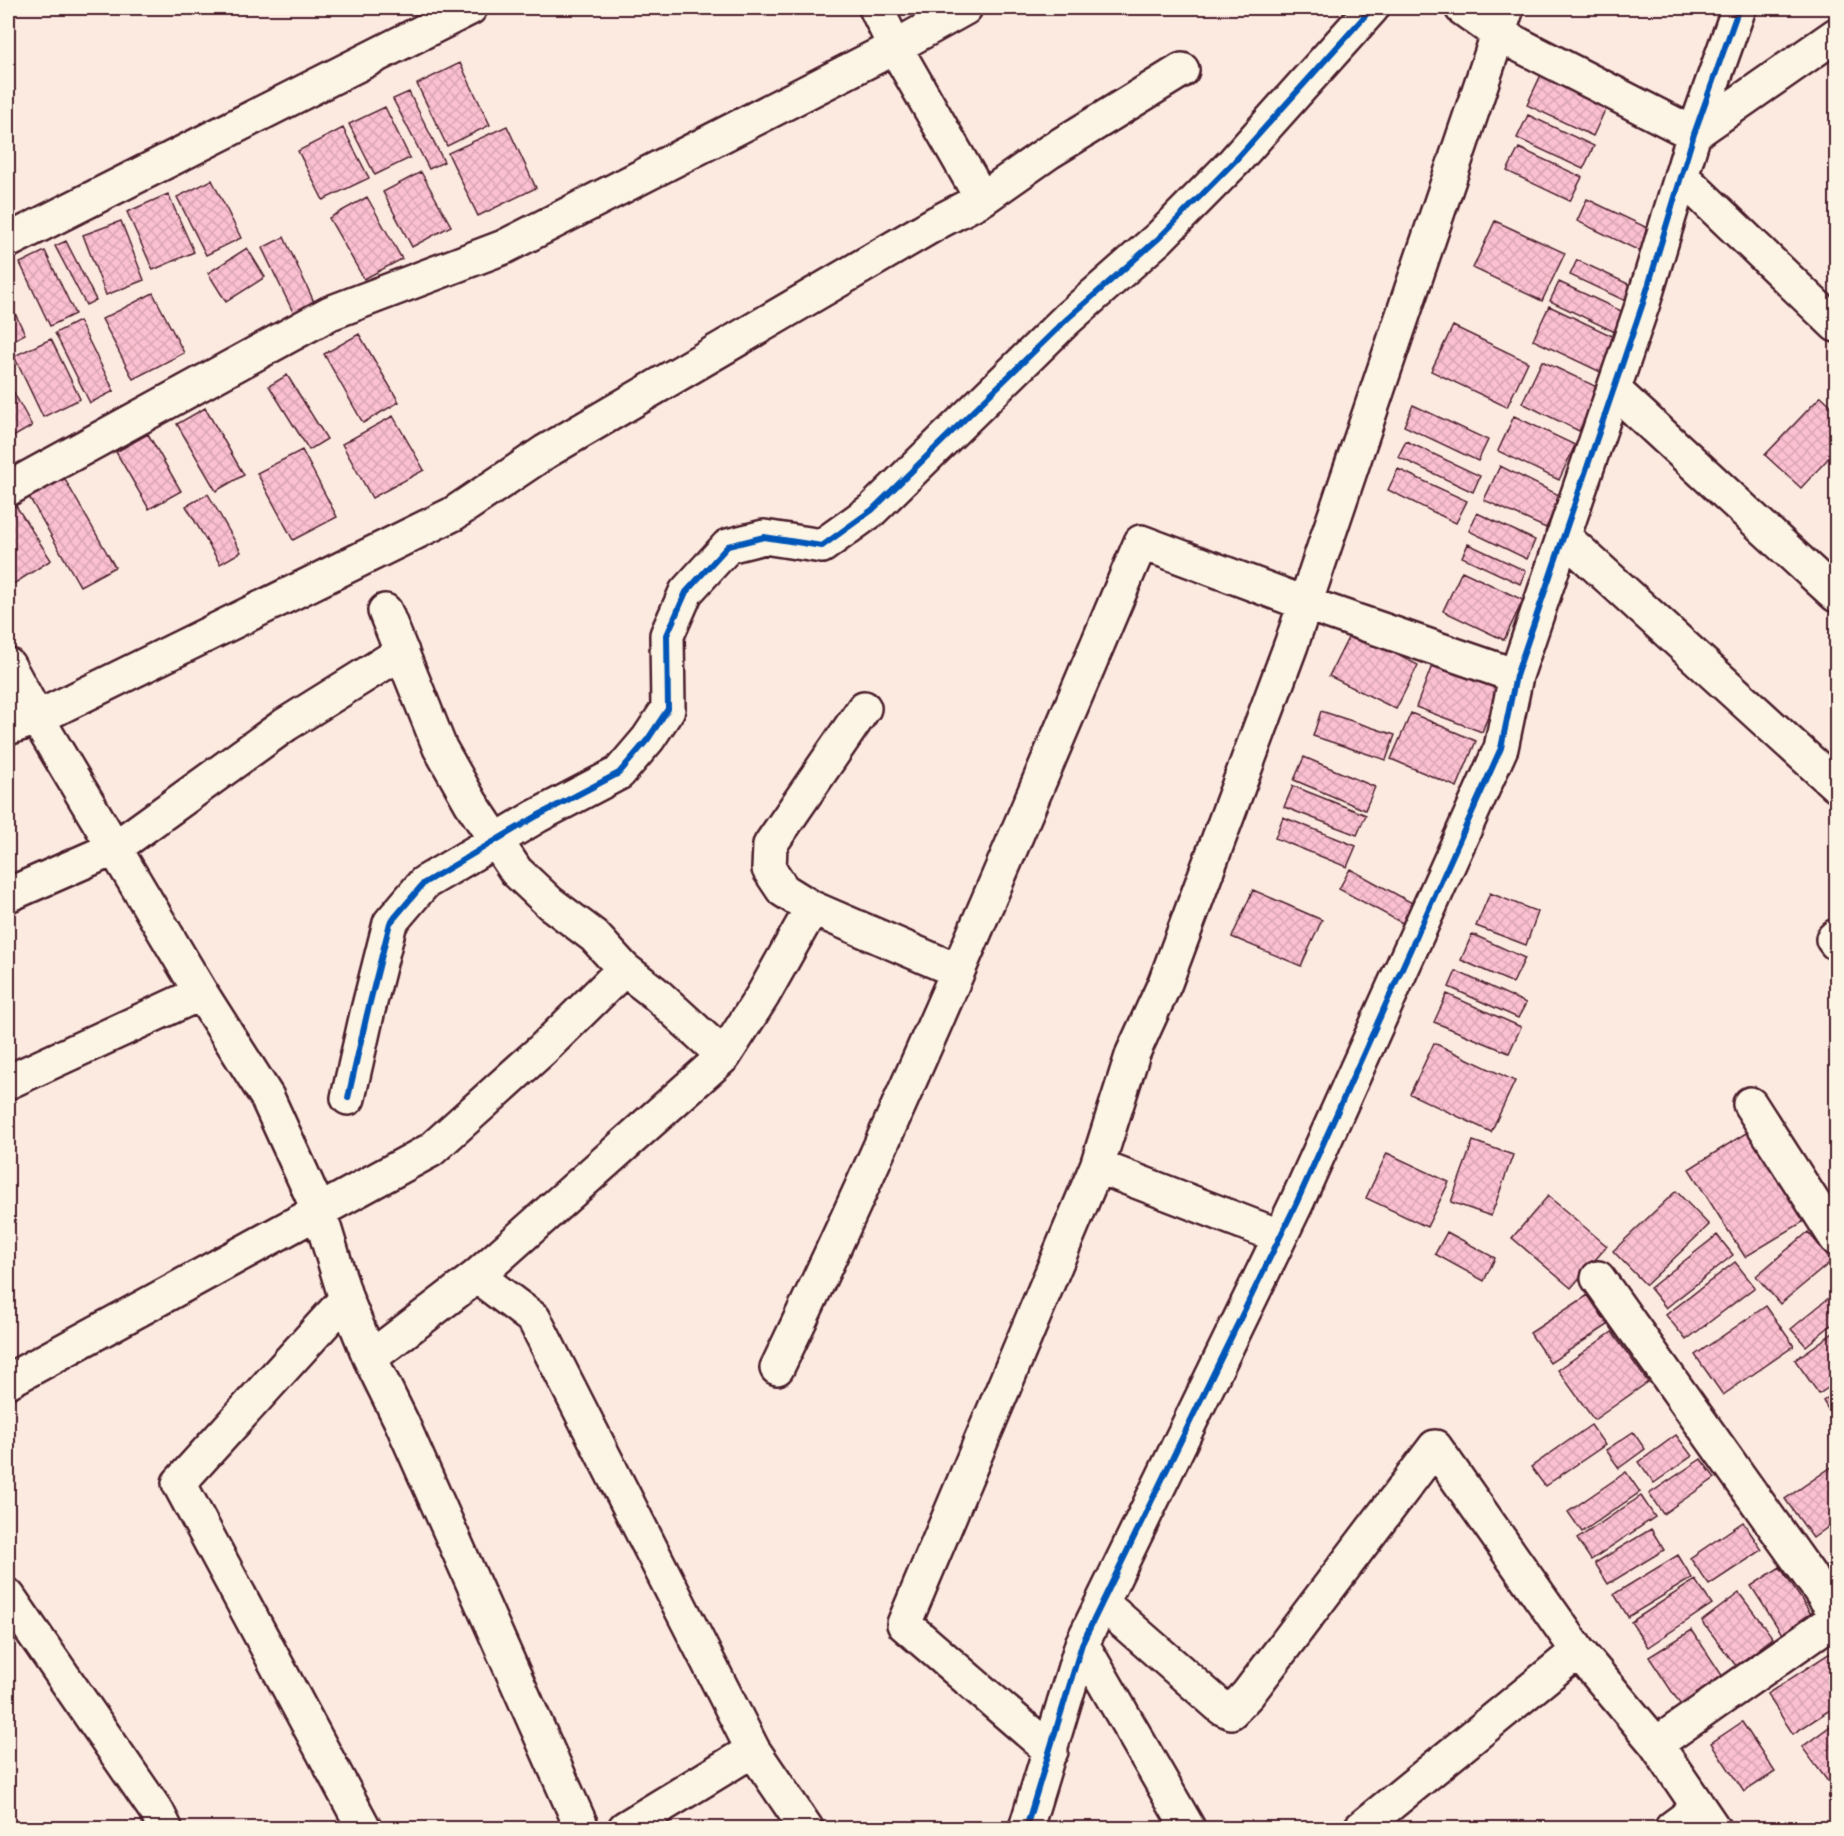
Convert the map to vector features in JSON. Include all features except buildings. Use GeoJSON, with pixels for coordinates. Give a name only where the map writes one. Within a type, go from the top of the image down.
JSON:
{"type":"FeatureCollection","features":[{"type":"Feature","properties":{"kind":"street"},"geometry":{"type":"LineString","coordinates":[[8,241],[470,8]]}},
{"type":"Feature","properties":{"kind":"street"},"geometry":{"type":"LineString","coordinates":[[876,8],[895,47],[982,199]]}},
{"type":"Feature","properties":{"kind":"street"},"geometry":{"type":"LineString","coordinates":[[8,489],[330,314],[504,247],[895,47],[965,8]]}},
{"type":"Feature","properties":{"kind":"street"},"geometry":{"type":"LineString","coordinates":[[348,1098],[390,923],[424,883],[537,816],[618,774],[648,740],[668,709],[668,634],[686,592],[728,546],[764,537],[822,546],[872,510],[1067,318],[1159,238],[1234,162],[1372,8]]}},
{"type":"Feature","properties":{"kind":"street"},"geometry":{"type":"LineString","coordinates":[[1462,8],[1502,21],[1694,134]]}},
{"type":"Feature","properties":{"kind":"street"},"geometry":{"type":"LineString","coordinates":[[1026,1828],[1082,1644],[1301,1193],[1501,748],[1516,676],[1643,303],[1694,134],[1739,8]]}},
{"type":"Feature","properties":{"kind":"street"},"geometry":{"type":"LineString","coordinates":[[1051,1751],[904,1624],[1097,1166],[1133,1053],[1169,973],[1291,645],[1502,21]]}},
{"type":"Feature","properties":{"kind":"street"},"geometry":{"type":"LineString","coordinates":[[1694,134],[1836,35]]}},
{"type":"Feature","properties":{"kind":"street"},"geometry":{"type":"LineString","coordinates":[[22,723],[453,514],[545,452],[938,222],[982,199],[1049,152],[1182,70]]}},
{"type":"Feature","properties":{"kind":"street"},"geometry":{"type":"LineString","coordinates":[[1681,176],[1836,325]]}},
{"type":"Feature","properties":{"kind":"street"},"geometry":{"type":"LineString","coordinates":[[1614,390],[1836,595]]}},
{"type":"Feature","properties":{"kind":"street"},"geometry":{"type":"LineString","coordinates":[[1563,536],[1836,785]]}},
{"type":"Feature","properties":{"kind":"street"},"geometry":{"type":"LineString","coordinates":[[777,1368],[843,1232],[958,971],[1141,542],[1304,603],[1516,676]]}},
{"type":"Feature","properties":{"kind":"street"},"geometry":{"type":"LineString","coordinates":[[385,611],[440,748],[471,803],[516,871],[550,903],[594,936],[624,969],[655,993],[724,1056]]}},
{"type":"Feature","properties":{"kind":"street"},"geometry":{"type":"LineString","coordinates":[[8,895],[115,848],[285,725],[402,652]]}},
{"type":"Feature","properties":{"kind":"street"},"geometry":{"type":"LineString","coordinates":[[8,665],[22,723],[115,848],[201,993],[267,1097],[319,1211],[346,1299],[370,1358],[405,1431],[582,1828]]}},
{"type":"Feature","properties":{"kind":"street"},"geometry":{"type":"LineString","coordinates":[[864,708],[770,845],[769,869],[783,890],[812,908],[958,971]]}},
{"type":"Feature","properties":{"kind":"street"},"geometry":{"type":"LineString","coordinates":[[370,1358],[477,1276],[724,1056],[763,995],[812,908]]}},
{"type":"Feature","properties":{"kind":"street"},"geometry":{"type":"LineString","coordinates":[[1836,936],[1833,939],[1836,943]]}},
{"type":"Feature","properties":{"kind":"street"},"geometry":{"type":"LineString","coordinates":[[8,1381],[431,1150],[543,1049],[624,969]]}},
{"type":"Feature","properties":{"kind":"street"},"geometry":{"type":"LineString","coordinates":[[8,1082],[201,993]]}},
{"type":"Feature","properties":{"kind":"street"},"geometry":{"type":"LineString","coordinates":[[1750,1104],[1836,1238]]}},
{"type":"Feature","properties":{"kind":"street"},"geometry":{"type":"LineString","coordinates":[[1097,1166],[1280,1236]]}},
{"type":"Feature","properties":{"kind":"street"},"geometry":{"type":"LineString","coordinates":[[477,1276],[534,1319],[753,1750],[806,1828]]}},
{"type":"Feature","properties":{"kind":"street"},"geometry":{"type":"LineString","coordinates":[[1598,1278],[1836,1616],[1656,1744]]}},
{"type":"Feature","properties":{"kind":"street"},"geometry":{"type":"LineString","coordinates":[[346,1299],[179,1483],[364,1828]]}},
{"type":"Feature","properties":{"kind":"street"},"geometry":{"type":"LineString","coordinates":[[1102,1604],[1222,1708],[1231,1712],[1248,1694],[1435,1447],[1578,1651],[1656,1744],[1706,1818],[1672,1828]]}},
{"type":"Feature","properties":{"kind":"street"},"geometry":{"type":"LineString","coordinates":[[8,1596],[157,1812],[165,1828]]}},
{"type":"Feature","properties":{"kind":"street"},"geometry":{"type":"LineString","coordinates":[[1082,1644],[1188,1828]]}},
{"type":"Feature","properties":{"kind":"street"},"geometry":{"type":"LineString","coordinates":[[1361,1828],[1578,1651]]}},
{"type":"Feature","properties":{"kind":"street"},"geometry":{"type":"LineString","coordinates":[[625,1828],[753,1750]]}},
{"type":"Feature","properties":{"kind":"cycle path"},"geometry":{"type":"LineString","coordinates":[[348,1098],[390,923],[424,883],[537,816],[619,773],[648,739],[668,709],[667,635],[686,592],[728,546],[764,537],[822,546],[872,510],[1067,319],[1159,238],[1234,162],[1372,8]]}},
{"type":"Feature","properties":{"kind":"cycle path"},"geometry":{"type":"LineString","coordinates":[[1026,1828],[1082,1644],[1296,1204],[1501,748],[1516,676],[1643,303],[1694,134],[1739,8]]}}]}
